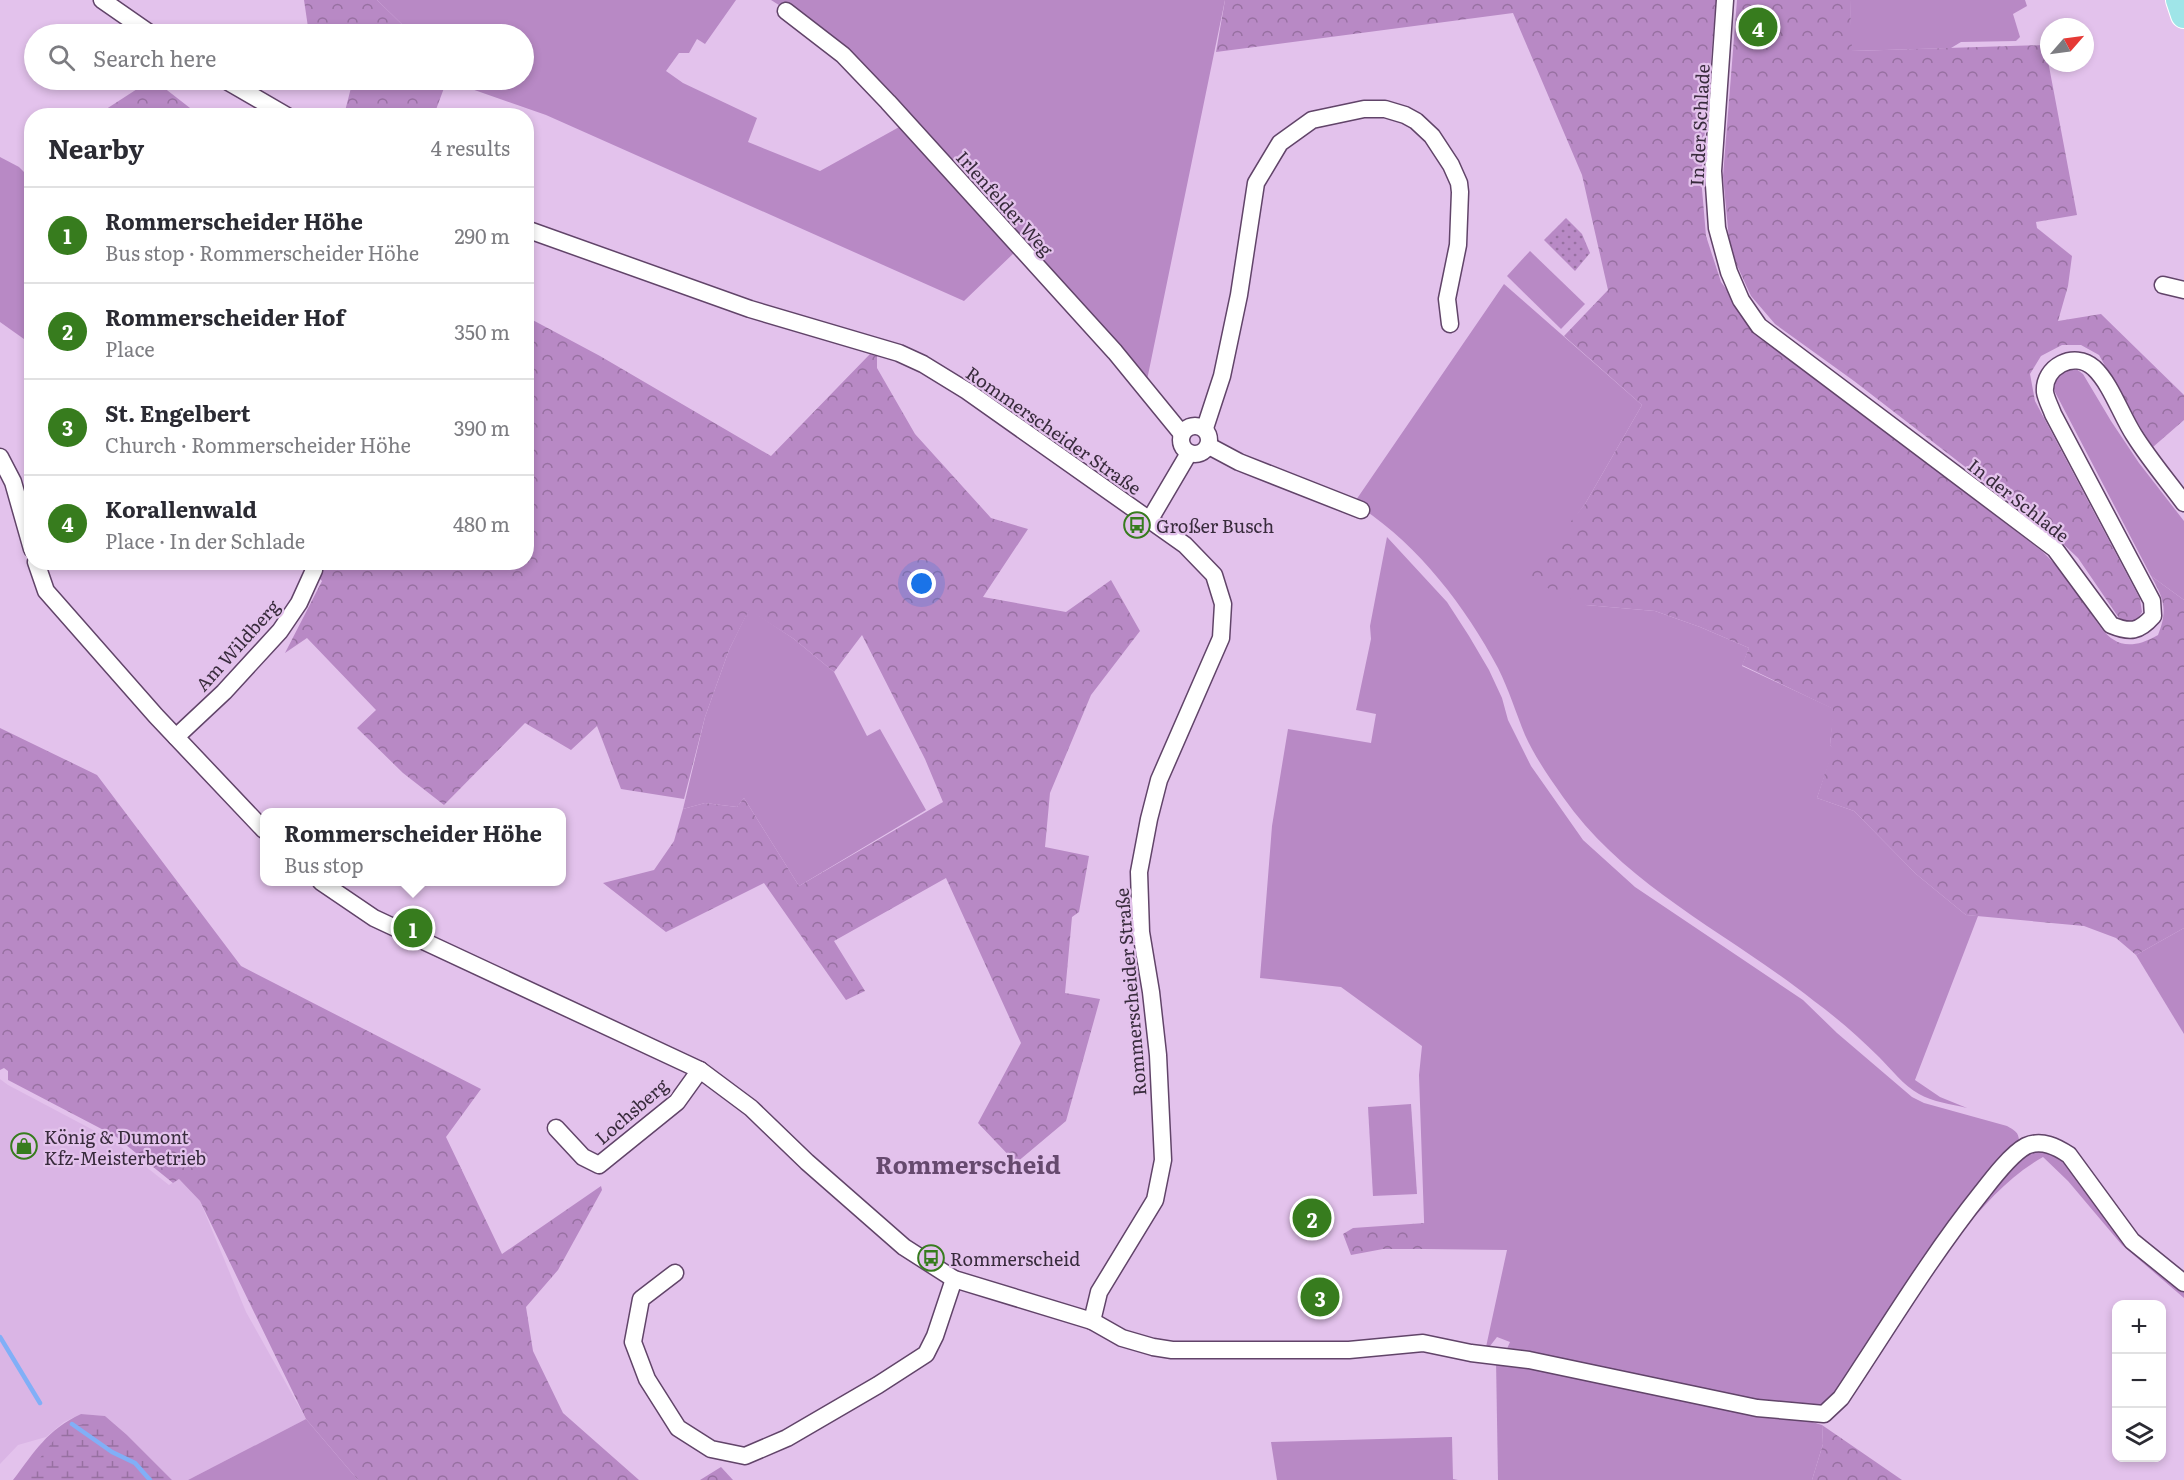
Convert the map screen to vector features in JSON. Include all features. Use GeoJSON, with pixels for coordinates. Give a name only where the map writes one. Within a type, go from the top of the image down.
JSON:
{"type":"FeatureCollection","features":[{"type":"Feature","properties":{"kind":"main road"},"geometry":{"type":"LineString","coordinates":[[2179,0],[2184,15]]}},
{"type":"Feature","properties":{"kind":"street"},"geometry":{"type":"LineString","coordinates":[[102,0],[137,24]]}},
{"type":"Feature","properties":{"kind":"street","name":"In der Schlade"},"geometry":{"type":"LineString","coordinates":[[1725,0],[1713,171],[1717,228],[1729,272],[1741,300],[1759,326],[2055,549],[2111,625],[2126,631],[2143,627],[2153,616],[2152,601],[2053,414],[2045,392],[2048,375],[2060,363],[2076,360],[2093,367],[2107,386],[2134,435],[2184,503]]}},
{"type":"Feature","properties":{"kind":"street","name":"Irlenfelder Weg"},"geometry":{"type":"LineString","coordinates":[[786,11],[843,56],[888,102],[1115,352],[1182,434],[1183,447],[1189,453]]}},
{"type":"Feature","properties":{"kind":"street"},"geometry":{"type":"LineString","coordinates":[[242,90],[273,108]]}},
{"type":"Feature","properties":{"kind":"street"},"geometry":{"type":"LineString","coordinates":[[1204,428],[1222,376],[1256,183],[1280,143],[1312,120],[1364,110],[1384,109],[1416,121],[1432,136],[1451,165],[1459,183],[1460,192],[1458,245],[1447,299],[1450,324]]}},
{"type":"Feature","properties":{"kind":"street","name":"Rommerscheider Straße"},"geometry":{"type":"LineString","coordinates":[[534,232],[750,309],[899,353],[923,364],[967,391],[1185,545],[1214,575],[1223,604],[1221,638],[1159,780],[1139,872],[1141,932],[1158,1055],[1162,1160],[1155,1200],[1099,1292],[1092,1321]]}},
{"type":"Feature","properties":{"kind":"street"},"geometry":{"type":"LineString","coordinates":[[2163,285],[2184,290]]}},
{"type":"Feature","properties":{"kind":"street"},"geometry":{"type":"LineString","coordinates":[[1149,521],[1189,453],[1203,452],[1209,446],[1209,433],[1198,425],[1192,426],[1182,434]]}},
{"type":"Feature","properties":{"kind":"street"},"geometry":{"type":"LineString","coordinates":[[1209,446],[1239,462],[1362,510]]}},
{"type":"Feature","properties":{"kind":"street"},"geometry":{"type":"LineString","coordinates":[[0,457],[13,482],[24,521]]}},
{"type":"Feature","properties":{"kind":"street"},"geometry":{"type":"LineString","coordinates":[[39,570],[46,591],[176,737],[260,826]]}},
{"type":"Feature","properties":{"kind":"street","name":"Am Wildberg"},"geometry":{"type":"LineString","coordinates":[[176,737],[224,692],[280,631],[299,603],[314,570]]}},
{"type":"Feature","properties":{"kind":"street"},"geometry":{"type":"LineString","coordinates":[[327,886],[374,918],[700,1070],[751,1108],[807,1162],[904,1247],[954,1279],[1092,1321],[1122,1338],[1153,1347],[1172,1350],[1349,1350],[1423,1343],[1471,1353],[1529,1360],[1757,1408],[1824,1413],[1841,1398],[1948,1234],[2001,1168],[2026,1146],[2042,1143],[2055,1146],[2069,1155],[2132,1241],[2184,1283]]}},
{"type":"Feature","properties":{"kind":"street","name":"Lochsberg"},"geometry":{"type":"LineString","coordinates":[[556,1128],[583,1157],[599,1165],[676,1102],[700,1070]]}},
{"type":"Feature","properties":{"kind":"street"},"geometry":{"type":"LineString","coordinates":[[675,1273],[641,1299],[633,1342],[647,1379],[678,1428],[711,1449],[745,1456],[787,1438],[879,1385],[926,1354],[935,1336],[954,1279]]}},
{"type":"Feature","properties":{"kind":"shaded area"},"geometry":{"type":"Polygon","coordinates":[[[0,1079],[112,1140],[169,1185],[179,1179],[200,1201],[246,1312],[306,1419],[188,1480],[172,1480],[105,1416],[81,1414],[64,1422],[46,1437],[18,1445],[0,1464],[0,1079]]]}},
{"type":"Feature","properties":{"kind":"green space"},"geometry":{"type":"Polygon","coordinates":[[[304,0],[377,0],[402,24],[308,24],[304,0]]]}},
{"type":"Feature","properties":{"kind":"green space"},"geometry":{"type":"Polygon","coordinates":[[[377,0],[736,0],[705,44],[697,39],[689,53],[679,53],[666,71],[683,83],[757,118],[748,142],[820,171],[901,126],[1016,251],[964,301],[534,111],[534,108],[526,108],[474,90],[534,90],[534,24],[402,24],[377,0]]]}},
{"type":"Feature","properties":{"kind":"green space"},"geometry":{"type":"Polygon","coordinates":[[[771,0],[1225,0],[1147,380],[812,26],[771,0]]]}},
{"type":"Feature","properties":{"kind":"green space"},"geometry":{"type":"Polygon","coordinates":[[[1225,0],[1716,0],[1701,177],[1706,236],[1721,282],[1763,338],[2043,552],[2072,584],[2102,629],[2110,637],[2130,644],[2143,642],[2158,635],[2164,611],[2162,598],[2151,576],[2184,600],[2184,928],[2136,955],[2116,938],[2084,926],[1966,915],[1916,874],[1854,811],[1817,798],[1833,748],[1830,745],[1833,709],[1742,665],[1749,648],[1700,627],[1655,611],[1586,605],[1525,578],[1585,504],[1642,405],[1564,336],[1608,290],[1582,175],[1513,13],[1216,52],[1225,0]]]}},
{"type":"Feature","properties":{"kind":"green space"},"geometry":{"type":"Polygon","coordinates":[[[1737,0],[1850,0],[1852,51],[2040,45],[2040,72],[2050,72],[2077,215],[2036,222],[2037,228],[2072,256],[2068,286],[2058,321],[2101,314],[2184,395],[2184,420],[2153,447],[2099,355],[2081,345],[2062,345],[2041,356],[2030,374],[2035,401],[2140,599],[2142,612],[2137,620],[2129,623],[2119,618],[2078,558],[2056,537],[1854,381],[1775,324],[1751,296],[1730,250],[1723,176],[1737,0]]]}},
{"type":"Feature","properties":{"kind":"green space"},"geometry":{"type":"Polygon","coordinates":[[[1850,0],[2025,0],[2027,6],[2013,14],[2020,37],[2016,41],[1961,42],[1951,48],[1851,51],[1850,0]]]}},
{"type":"Feature","properties":{"kind":"green space"},"geometry":{"type":"Polygon","coordinates":[[[136,90],[167,90],[190,108],[108,108],[136,90]]]}},
{"type":"Feature","properties":{"kind":"green space"},"geometry":{"type":"Polygon","coordinates":[[[350,90],[443,90],[437,108],[346,108],[350,90]]]}},
{"type":"Feature","properties":{"kind":"green space"},"geometry":{"type":"Polygon","coordinates":[[[0,157],[24,172],[24,339],[0,322],[0,157]]]}},
{"type":"Feature","properties":{"kind":"green space"},"geometry":{"type":"Polygon","coordinates":[[[1566,218],[1582,234],[1590,253],[1575,271],[1544,240],[1566,218]]]}},
{"type":"Feature","properties":{"kind":"green space"},"geometry":{"type":"Polygon","coordinates":[[[1530,251],[1585,304],[1561,329],[1507,276],[1530,251]]]}},
{"type":"Feature","properties":{"kind":"green space"},"geometry":{"type":"Polygon","coordinates":[[[1504,284],[1642,405],[1585,504],[1571,523],[1586,605],[1655,611],[1700,627],[1749,648],[1742,666],[1834,709],[1830,745],[1834,748],[1817,798],[1854,811],[1916,874],[1966,915],[1978,916],[1915,1080],[1940,1097],[1967,1108],[1930,1099],[1913,1091],[1864,1042],[1831,1014],[1781,976],[1648,884],[1617,858],[1589,829],[1542,767],[1525,735],[1498,668],[1454,598],[1417,555],[1397,536],[1354,503],[1504,284]]]}},
{"type":"Feature","properties":{"kind":"green space"},"geometry":{"type":"Polygon","coordinates":[[[534,321],[600,356],[771,456],[870,354],[877,356],[877,368],[915,434],[991,518],[1028,529],[983,597],[1066,612],[1111,580],[1140,631],[1091,695],[1050,793],[1045,847],[1089,856],[1079,912],[1072,917],[1065,993],[1100,999],[1066,1121],[1016,1163],[978,1123],[1021,1043],[946,878],[834,941],[865,991],[846,1000],[764,883],[666,932],[603,883],[654,870],[674,841],[683,809],[705,803],[737,807],[744,798],[799,886],[943,802],[925,759],[862,635],[834,672],[794,639],[749,610],[729,650],[705,717],[684,799],[621,789],[597,726],[571,750],[525,723],[444,805],[403,773],[357,728],[376,710],[307,638],[285,653],[322,581],[311,570],[534,570],[534,321]]]}},
{"type":"Feature","properties":{"kind":"green space"},"geometry":{"type":"Polygon","coordinates":[[[2075,368],[2083,374],[2139,463],[2184,521],[2184,600],[2151,576],[2055,392],[2052,381],[2057,373],[2075,368]]]}},
{"type":"Feature","properties":{"kind":"green space"},"geometry":{"type":"Polygon","coordinates":[[[1387,537],[1447,602],[1469,636],[1489,670],[1502,698],[1508,720],[1531,766],[1583,840],[1635,887],[1803,1000],[1837,1033],[1912,1097],[1924,1103],[2007,1126],[2017,1133],[2019,1141],[1833,1398],[1819,1405],[1797,1408],[1506,1351],[1510,1342],[1497,1337],[1490,1346],[1486,1347],[1507,1250],[1425,1249],[1419,1075],[1422,1046],[1341,987],[1260,978],[1272,826],[1288,729],[1371,743],[1376,714],[1356,710],[1371,639],[1370,626],[1387,537]]]}},
{"type":"Feature","properties":{"kind":"green space"},"geometry":{"type":"Polygon","coordinates":[[[749,609],[794,639],[834,672],[867,736],[880,729],[926,810],[799,886],[744,798],[737,807],[705,803],[683,809],[705,717],[729,650],[749,609]]]}},
{"type":"Feature","properties":{"kind":"green space"},"geometry":{"type":"Polygon","coordinates":[[[0,728],[97,775],[241,966],[481,1089],[446,1137],[502,1254],[601,1186],[602,1190],[558,1270],[526,1307],[533,1351],[563,1413],[639,1480],[358,1480],[306,1419],[200,1201],[179,1179],[173,1183],[115,1136],[8,1080],[8,1071],[4,1068],[0,1070],[0,728]]]}},
{"type":"Feature","properties":{"kind":"green space"},"geometry":{"type":"Polygon","coordinates":[[[2184,928],[2184,1034],[2136,955],[2184,928]]]}},
{"type":"Feature","properties":{"kind":"green space"},"geometry":{"type":"Polygon","coordinates":[[[1411,1104],[1417,1194],[1373,1196],[1368,1107],[1411,1104]]]}},
{"type":"Feature","properties":{"kind":"green space"},"geometry":{"type":"Polygon","coordinates":[[[2046,1150],[2058,1155],[2184,1290],[2184,1298],[2122,1245],[2068,1181],[2043,1157],[2008,1182],[1988,1201],[1960,1234],[2001,1173],[2030,1152],[2046,1150]]]}},
{"type":"Feature","properties":{"kind":"green space"},"geometry":{"type":"Polygon","coordinates":[[[1425,1223],[1425,1249],[1383,1249],[1351,1255],[1343,1234],[1353,1228],[1425,1223]]]}},
{"type":"Feature","properties":{"kind":"green space"},"geometry":{"type":"Polygon","coordinates":[[[1496,1359],[1787,1414],[1822,1425],[1823,1444],[1812,1480],[1498,1480],[1496,1359]]]}},
{"type":"Feature","properties":{"kind":"green space"},"geometry":{"type":"Polygon","coordinates":[[[81,1414],[105,1416],[172,1480],[13,1480],[50,1434],[81,1414]]]}},
{"type":"Feature","properties":{"kind":"green space"},"geometry":{"type":"Polygon","coordinates":[[[306,1419],[358,1480],[188,1480],[306,1419]]]}},
{"type":"Feature","properties":{"kind":"green space"},"geometry":{"type":"Polygon","coordinates":[[[96,1420],[168,1480],[23,1480],[61,1431],[96,1420]]]}},
{"type":"Feature","properties":{"kind":"green space"},"geometry":{"type":"Polygon","coordinates":[[[1822,1425],[1902,1480],[1812,1480],[1823,1444],[1822,1425]]]}},
{"type":"Feature","properties":{"kind":"green space"},"geometry":{"type":"Polygon","coordinates":[[[1452,1437],[1453,1479],[1458,1480],[1277,1480],[1271,1442],[1452,1437]]]}},
{"type":"Feature","properties":{"kind":"green space"},"geometry":{"type":"Polygon","coordinates":[[[721,1467],[733,1480],[700,1480],[721,1467]]]}},
{"type":"Feature","properties":{"kind":"waterway"},"geometry":{"type":"LineString","coordinates":[[0,1337],[40,1403]]}},
{"type":"Feature","properties":{"kind":"waterway"},"geometry":{"type":"LineString","coordinates":[[72,1424],[112,1452],[135,1463],[150,1480]]}},
{"type":"Feature","properties":{"kind":"place","name":"Korallenwald"},"geometry":{"type":"Point","coordinates":[1758,27]}},
{"type":"Feature","properties":{"kind":"place","name":"Großer Busch"},"geometry":{"type":"Point","coordinates":[1137,525]}},
{"type":"Feature","properties":{"kind":"place","name":"Rommerscheider Höhe"},"geometry":{"type":"Point","coordinates":[413,928]}},
{"type":"Feature","properties":{"kind":"place","name":"König & Dumont Kfz-Meisterbetrieb"},"geometry":{"type":"Point","coordinates":[24,1146]}},
{"type":"Feature","properties":{"kind":"place","name":"Rommerscheider Hof"},"geometry":{"type":"Point","coordinates":[1312,1218]}},
{"type":"Feature","properties":{"kind":"place","name":"Rommerscheid"},"geometry":{"type":"Point","coordinates":[931,1258]}},
{"type":"Feature","properties":{"kind":"place","name":"St. Engelbert"},"geometry":{"type":"Point","coordinates":[1320,1297]}},
{"type":"Feature","properties":{"kind":"district","name":"Rommerscheid"},"geometry":{"type":"Point","coordinates":[968,1163]}}]}
